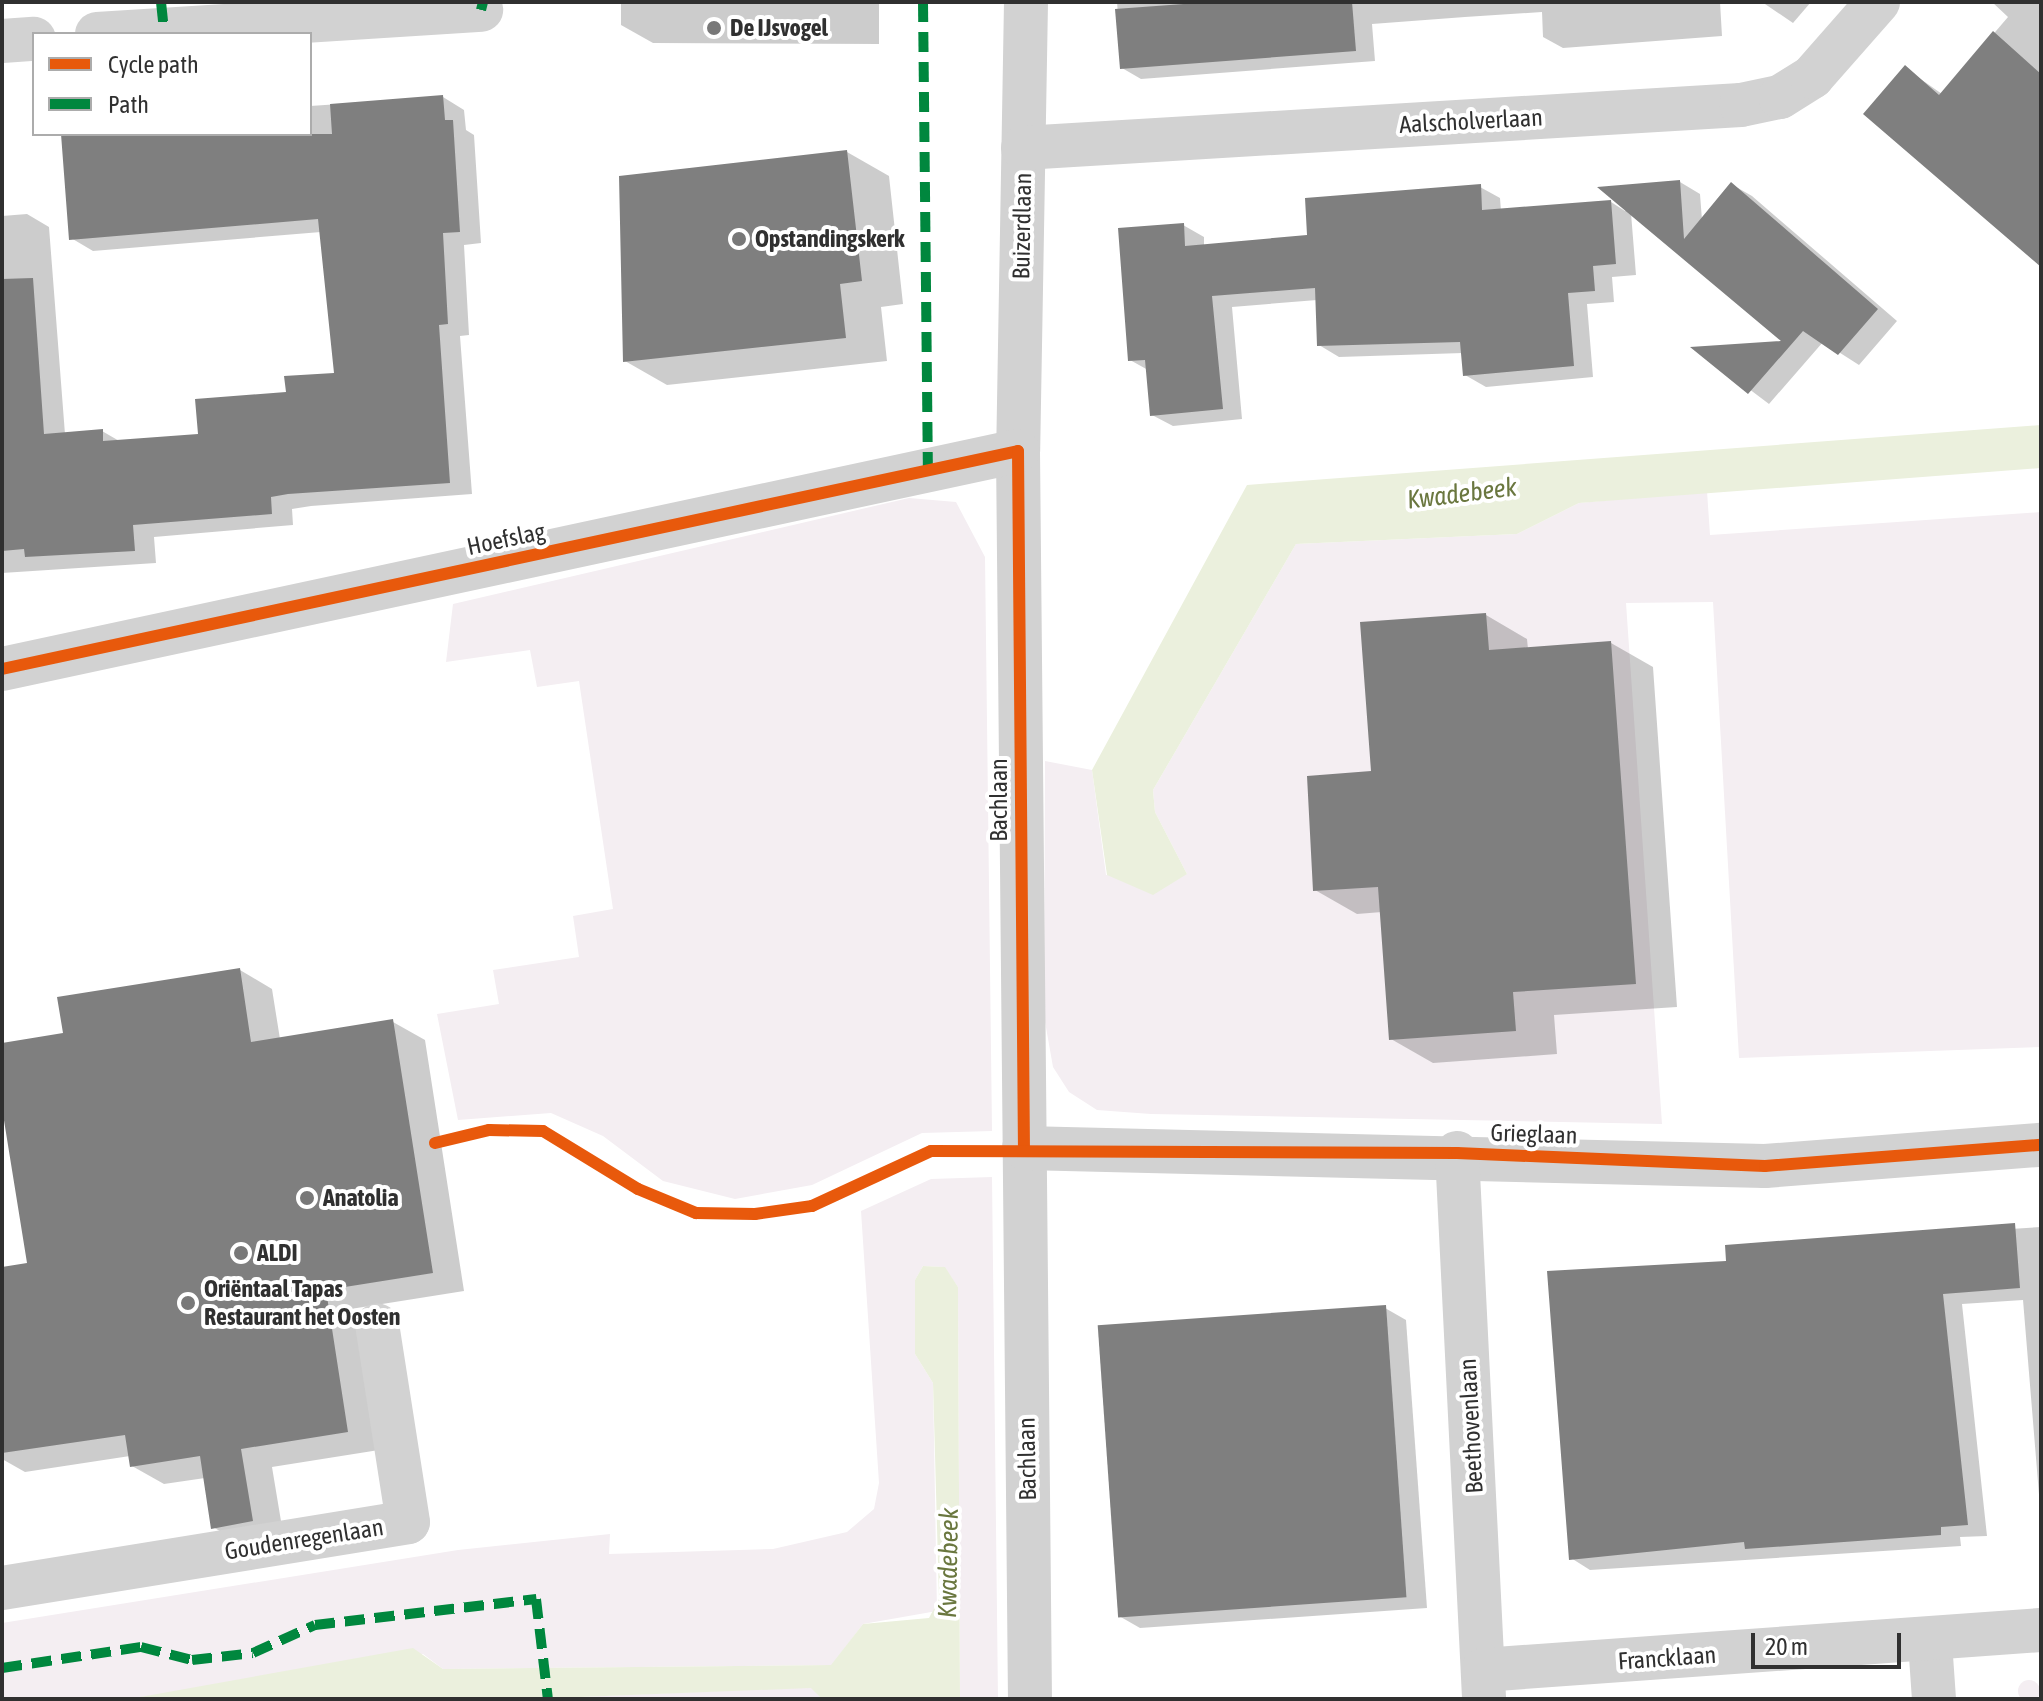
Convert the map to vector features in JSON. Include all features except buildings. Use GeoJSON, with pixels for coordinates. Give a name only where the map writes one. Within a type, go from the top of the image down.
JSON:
{"type":"FeatureCollection","features":[{"type":"Feature","properties":{"kind":"street","name":"Buizerdlaan"},"geometry":{"type":"LineString","coordinates":[[1018,451],[1026,2]]}},
{"type":"Feature","properties":{"kind":"street","name":"Aalscholverlaan"},"geometry":{"type":"LineString","coordinates":[[1023,148],[1741,105],[1780,97],[1812,77],[1878,2]]}},
{"type":"Feature","properties":{"kind":"street"},"geometry":{"type":"LineString","coordinates":[[129,32],[481,10]]}},
{"type":"Feature","properties":{"kind":"street"},"geometry":{"type":"LineString","coordinates":[[2,41],[32,39]]}},
{"type":"Feature","properties":{"kind":"street","name":"Hoefslag"},"geometry":{"type":"LineString","coordinates":[[2,669],[1018,451]]}},
{"type":"Feature","properties":{"kind":"street","name":"Bachlaan"},"geometry":{"type":"LineString","coordinates":[[1018,451],[1030,1699]]}},
{"type":"Feature","properties":{"kind":"street","name":"Grieglaan"},"geometry":{"type":"LineString","coordinates":[[1024,1148],[1457,1153],[1765,1166],[2041,1145]]}},
{"type":"Feature","properties":{"kind":"street","name":"Beethovenlaan"},"geometry":{"type":"LineString","coordinates":[[1457,1153],[1484,1684]]}},
{"type":"Feature","properties":{"kind":"street","name":"Goudenregenlaan"},"geometry":{"type":"LineString","coordinates":[[2,1588],[408,1522],[377,1325]]}},
{"type":"Feature","properties":{"kind":"street","name":"Francklaan"},"geometry":{"type":"LineString","coordinates":[[1484,1684],[2041,1630]]}},
{"type":"Feature","properties":{"kind":"street"},"geometry":{"type":"LineString","coordinates":[[1930,1642],[1934,1699]]}},
{"type":"Feature","properties":{"kind":"shaded area"},"geometry":{"type":"Polygon","coordinates":[[[1707,491],[1710,535],[2041,512],[2041,1047],[1739,1058],[1713,602],[1626,603],[1662,1124],[1151,1114],[1097,1110],[1069,1092],[1053,1067],[1044,1016],[1045,761],[1092,770],[1106,875],[1187,874],[1155,812],[1153,790],[1296,544],[1517,534],[1579,503],[1707,491]]]}},
{"type":"Feature","properties":{"kind":"shaded area"},"geometry":{"type":"Polygon","coordinates":[[[909,498],[956,502],[985,557],[992,1131],[922,1133],[812,1185],[735,1199],[663,1181],[603,1136],[551,1113],[458,1120],[437,1014],[499,1004],[493,970],[579,957],[573,916],[613,909],[579,681],[537,687],[530,650],[446,662],[453,604],[909,498]]]}},
{"type":"Feature","properties":{"kind":"shaded area"},"geometry":{"type":"Polygon","coordinates":[[[992,1177],[998,1699],[960,1699],[958,1287],[944,1267],[923,1266],[915,1280],[915,1354],[933,1383],[937,1611],[863,1624],[832,1665],[443,1669],[423,1654],[129,1699],[2,1699],[2,1623],[458,1550],[610,1534],[609,1554],[773,1549],[847,1532],[874,1509],[879,1483],[861,1211],[931,1179],[992,1177]]]}},
{"type":"Feature","properties":{"kind":"shaded area"},"geometry":{"type":"Polygon","coordinates":[[[2029,1680],[2037,1683],[2040,1691],[2037,1699],[2029,1702],[2021,1699],[2018,1691],[2021,1683],[2029,1680]]]}},
{"type":"Feature","properties":{"kind":"shaded area"},"geometry":{"type":"Polygon","coordinates":[[[788,1688],[812,1688],[822,1699],[530,1699],[788,1688]]]}},
{"type":"Feature","properties":{"kind":"water","name":"Kwadebeek"},"geometry":{"type":"Polygon","coordinates":[[[2041,425],[2041,468],[1579,503],[1517,534],[1296,544],[1153,790],[1155,812],[1187,874],[1153,895],[1107,875],[1092,770],[1247,485],[2041,425]]]}},
{"type":"Feature","properties":{"kind":"water","name":"Kwadebeek"},"geometry":{"type":"Polygon","coordinates":[[[923,1266],[945,1267],[958,1287],[960,1699],[822,1699],[811,1688],[530,1699],[129,1699],[413,1648],[443,1669],[831,1665],[863,1624],[929,1618],[939,1599],[933,1383],[915,1354],[915,1280],[923,1266]]]}},
{"type":"Feature","properties":{"kind":"marked path"},"geometry":{"type":"LineString","coordinates":[[161,2],[164,29]]}},
{"type":"Feature","properties":{"kind":"marked path"},"geometry":{"type":"LineString","coordinates":[[481,10],[483,2]]}},
{"type":"Feature","properties":{"kind":"marked path"},"geometry":{"type":"LineString","coordinates":[[923,2],[928,471]]}},
{"type":"Feature","properties":{"kind":"marked path"},"geometry":{"type":"LineString","coordinates":[[2,1668],[141,1647],[192,1660],[253,1653],[315,1625],[536,1599],[548,1699]]}},
{"type":"Feature","properties":{"kind":"cycle path"},"geometry":{"type":"LineString","coordinates":[[2,669],[1018,451],[1024,1148]]}},
{"type":"Feature","properties":{"kind":"cycle path"},"geometry":{"type":"LineString","coordinates":[[435,1143],[489,1130],[543,1131],[638,1189],[696,1213],[755,1214],[812,1206],[931,1151],[1457,1153],[1765,1166],[2041,1145]]}},
{"type":"Feature","properties":{"kind":"place","name":"De IJsvogel"},"geometry":{"type":"Point","coordinates":[714,28]}},
{"type":"Feature","properties":{"kind":"place","name":"Opstandingskerk"},"geometry":{"type":"Point","coordinates":[739,239]}},
{"type":"Feature","properties":{"kind":"place","name":"Anatolia"},"geometry":{"type":"Point","coordinates":[307,1198]}},
{"type":"Feature","properties":{"kind":"place","name":"ALDI"},"geometry":{"type":"Point","coordinates":[241,1253]}},
{"type":"Feature","properties":{"kind":"place","name":"Oriëntaal Tapas Restaurant het Oosten"},"geometry":{"type":"Point","coordinates":[188,1303]}}]}
